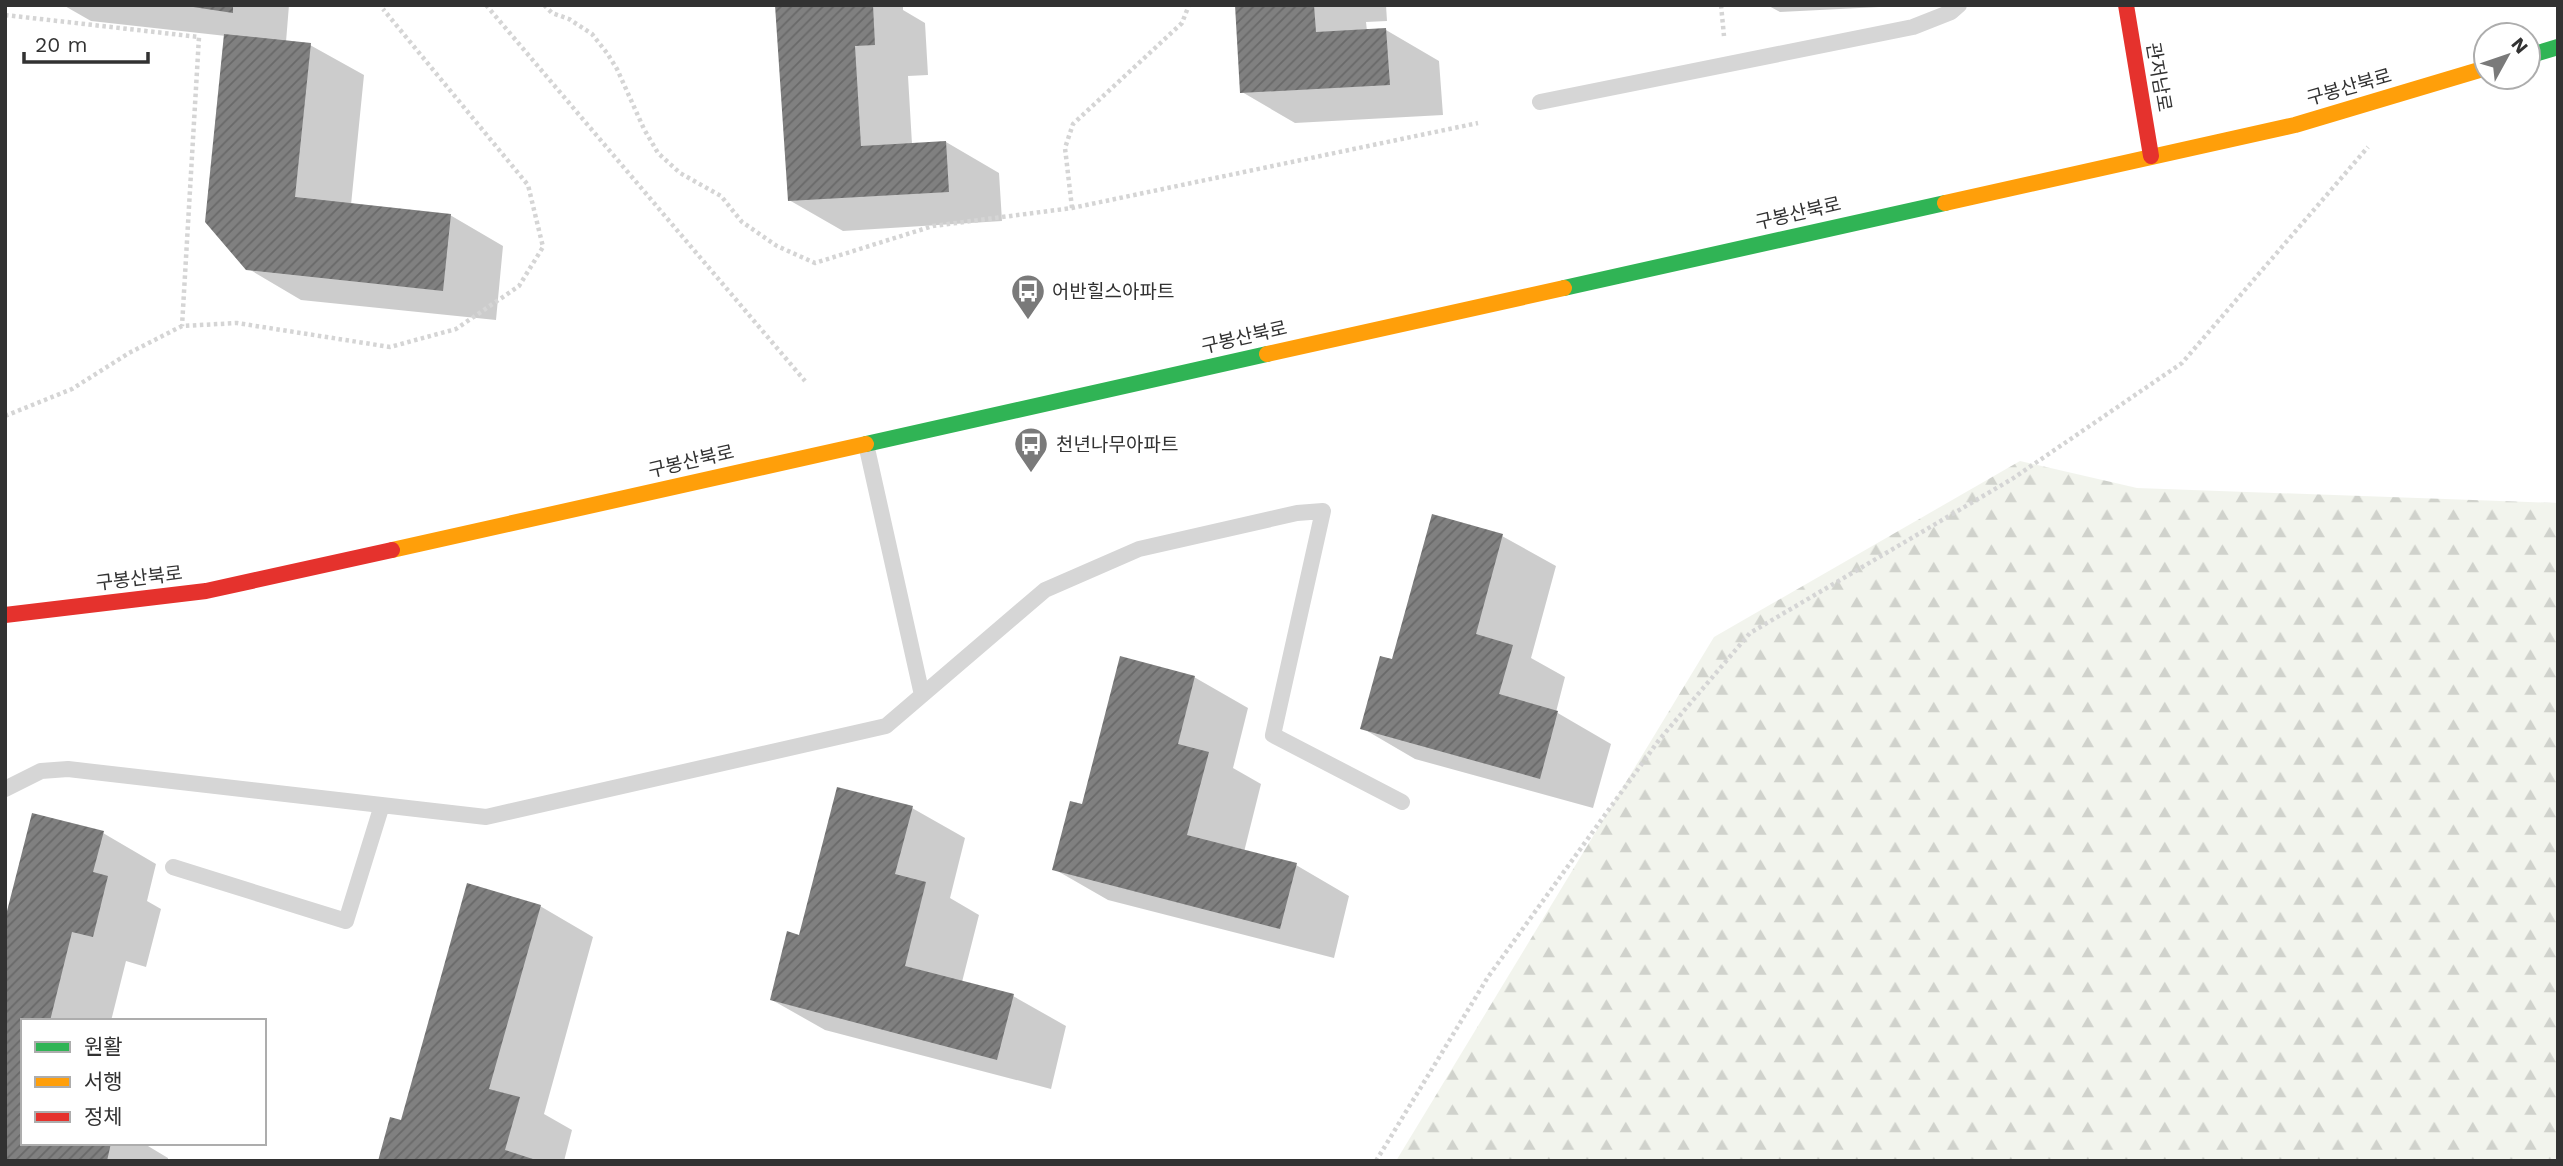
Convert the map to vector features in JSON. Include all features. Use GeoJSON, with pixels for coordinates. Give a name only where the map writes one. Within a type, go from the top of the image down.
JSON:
{"type":"FeatureCollection","features":[{"type":"Feature","properties":{"kind":"main road","name":"관저남로"},"geometry":{"type":"LineString","coordinates":[[2126,5],[2151,156]]}},
{"type":"Feature","properties":{"kind":"main road","name":"구봉산북로"},"geometry":{"type":"LineString","coordinates":[[5,615],[205,591],[2295,125],[2472,72]]}},
{"type":"Feature","properties":{"kind":"lane"},"geometry":{"type":"LineString","coordinates":[[1540,103],[1913,27],[1951,12],[1959,5]]}},
{"type":"Feature","properties":{"kind":"lane"},"geometry":{"type":"LineString","coordinates":[[866,443],[922,695]]}},
{"type":"Feature","properties":{"kind":"lane"},"geometry":{"type":"LineString","coordinates":[[5,789],[41,771],[68,769],[486,817],[886,726],[1045,590],[1139,549],[1297,513],[1323,511],[1273,735],[1402,802]]}},
{"type":"Feature","properties":{"kind":"lane"},"geometry":{"type":"LineString","coordinates":[[173,867],[346,921],[382,804]]}},
{"type":"Feature","properties":{"kind":"path"},"geometry":{"type":"LineString","coordinates":[[486,5],[805,381]]}},
{"type":"Feature","properties":{"kind":"path"},"geometry":{"type":"LineString","coordinates":[[544,5],[552,13],[569,19],[592,34],[607,53],[617,69],[643,130],[657,153],[681,173],[721,196],[742,222],[777,246],[815,263],[933,226],[1073,208],[1478,123]]}},
{"type":"Feature","properties":{"kind":"path"},"geometry":{"type":"LineString","coordinates":[[1073,208],[1065,148],[1073,124],[1182,23],[1189,5]]}},
{"type":"Feature","properties":{"kind":"path"},"geometry":{"type":"LineString","coordinates":[[1721,5],[1725,44]]}},
{"type":"Feature","properties":{"kind":"path"},"geometry":{"type":"LineString","coordinates":[[5,416],[72,389],[129,353],[182,326],[237,323],[390,347],[456,329],[519,286],[543,247],[528,185],[383,9]]}},
{"type":"Feature","properties":{"kind":"path"},"geometry":{"type":"LineString","coordinates":[[5,15],[199,37],[182,326]]}},
{"type":"Feature","properties":{"kind":"path"},"geometry":{"type":"LineString","coordinates":[[1376,1161],[1488,976],[1659,740],[1750,633],[2012,479],[2182,363],[2373,141]]}},
{"type":"Feature","properties":{"kind":"green space"},"geometry":{"type":"Polygon","coordinates":[[[2020,461],[2137,488],[2558,503],[2558,1161],[1396,1161],[1714,637],[2020,461]]]}},
{"type":"Feature","properties":{"kind":"building"},"geometry":{"type":"Polygon","coordinates":[[[180,5],[233,5],[233,13],[180,5]]]}},
{"type":"Feature","properties":{"kind":"building"},"geometry":{"type":"Polygon","coordinates":[[[775,5],[873,5],[875,45],[855,46],[861,146],[946,141],[949,192],[788,201],[775,5]]]}},
{"type":"Feature","properties":{"kind":"building"},"geometry":{"type":"Polygon","coordinates":[[[1235,5],[1314,5],[1316,32],[1386,28],[1390,85],[1240,93],[1235,5]]]}},
{"type":"Feature","properties":{"kind":"building"},"geometry":{"type":"Polygon","coordinates":[[[224,34],[311,43],[295,197],[451,214],[443,291],[246,270],[205,222],[224,34]]]}},
{"type":"Feature","properties":{"kind":"building"},"geometry":{"type":"Polygon","coordinates":[[[1432,514],[1503,534],[1476,634],[1513,645],[1499,694],[1558,711],[1540,779],[1360,729],[1380,656],[1392,659],[1432,514]]]}},
{"type":"Feature","properties":{"kind":"building"},"geometry":{"type":"Polygon","coordinates":[[[1120,656],[1195,676],[1178,744],[1209,752],[1187,835],[1297,863],[1280,929],[1052,870],[1070,801],[1082,804],[1120,656]]]}},
{"type":"Feature","properties":{"kind":"building"},"geometry":{"type":"Polygon","coordinates":[[[837,787],[913,806],[895,874],[926,882],[905,966],[1014,994],[997,1060],[770,1000],[787,931],[799,935],[837,787]]]}},
{"type":"Feature","properties":{"kind":"building"},"geometry":{"type":"Polygon","coordinates":[[[32,813],[104,831],[93,872],[108,876],[93,937],[72,932],[50,1019],[21,1019],[21,1145],[111,1145],[107,1161],[5,1161],[5,919],[32,813]]]}},
{"type":"Feature","properties":{"kind":"building"},"geometry":{"type":"Polygon","coordinates":[[[467,883],[541,905],[489,1089],[520,1097],[505,1150],[539,1161],[378,1161],[390,1117],[401,1120],[467,883]]]}},
{"type":"Feature","properties":{"kind":"traffic: fast"},"geometry":{"type":"LineString","coordinates":[[2542,52],[2558,47]]}},
{"type":"Feature","properties":{"kind":"traffic: fast"},"geometry":{"type":"LineString","coordinates":[[1564,288],[1945,203]]}},
{"type":"Feature","properties":{"kind":"traffic: fast"},"geometry":{"type":"LineString","coordinates":[[866,444],[1267,354]]}},
{"type":"Feature","properties":{"kind":"traffic: slow"},"geometry":{"type":"LineString","coordinates":[[1945,203],[2295,125],[2472,72]]}},
{"type":"Feature","properties":{"kind":"traffic: slow"},"geometry":{"type":"LineString","coordinates":[[1267,354],[1564,288]]}},
{"type":"Feature","properties":{"kind":"traffic: slow"},"geometry":{"type":"LineString","coordinates":[[392,550],[866,444]]}},
{"type":"Feature","properties":{"kind":"traffic: jam"},"geometry":{"type":"LineString","coordinates":[[2126,5],[2151,156]]}},
{"type":"Feature","properties":{"kind":"traffic: jam"},"geometry":{"type":"LineString","coordinates":[[5,615],[206,591],[392,550]]}},
{"type":"Feature","properties":{"kind":"place","name":"어반힐스아파트"},"geometry":{"type":"Point","coordinates":[1028,321]}},
{"type":"Feature","properties":{"kind":"place","name":"천년나무아파트"},"geometry":{"type":"Point","coordinates":[1031,474]}}]}
